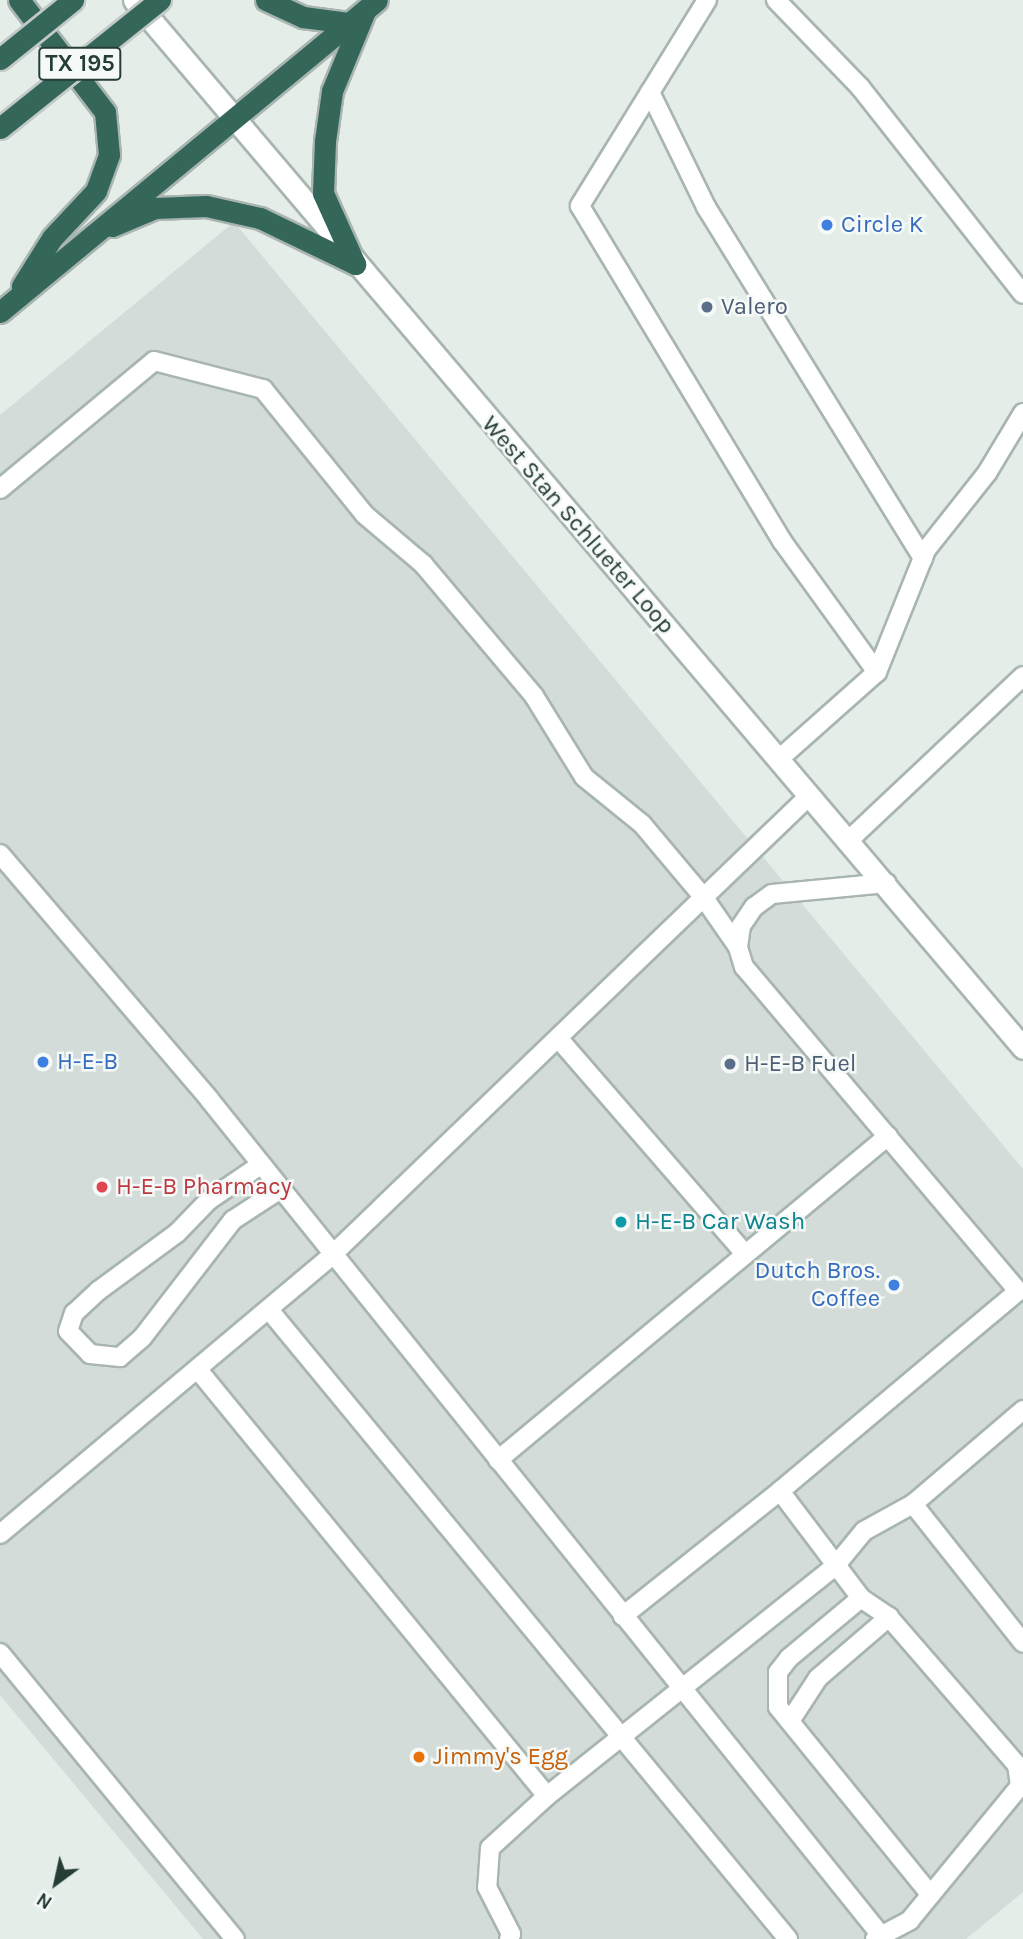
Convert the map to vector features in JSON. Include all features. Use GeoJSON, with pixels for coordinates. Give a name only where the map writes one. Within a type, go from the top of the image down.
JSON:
{"type":"FeatureCollection","features":[{"type":"Feature","properties":{"kind":"highway"},"geometry":{"type":"LineString","coordinates":[[6,307],[52,238],[96,191],[109,155],[104,112],[19,0]]}},
{"type":"Feature","properties":{"kind":"highway","name":"TX 195"},"geometry":{"type":"LineString","coordinates":[[0,59],[73,0]]}},
{"type":"Feature","properties":{"kind":"highway","name":"TX 195"},"geometry":{"type":"LineString","coordinates":[[0,128],[160,0]]}},
{"type":"Feature","properties":{"kind":"highway"},"geometry":{"type":"LineString","coordinates":[[266,0],[303,17],[348,23]]}},
{"type":"Feature","properties":{"kind":"highway"},"geometry":{"type":"LineString","coordinates":[[6,307],[371,4]]}},
{"type":"Feature","properties":{"kind":"highway"},"geometry":{"type":"LineString","coordinates":[[355,264],[323,193],[325,141],[331,91],[371,4]]}},
{"type":"Feature","properties":{"kind":"highway"},"geometry":{"type":"LineString","coordinates":[[94,233],[155,208],[206,206],[260,218],[355,264]]}},
{"type":"Feature","properties":{"kind":"main road","name":"West Stan Schlueter Loop"},"geometry":{"type":"LineString","coordinates":[[134,0],[231,118],[847,842],[886,883],[1023,1048]]}},
{"type":"Feature","properties":{"kind":"lane"},"geometry":{"type":"LineString","coordinates":[[707,0],[580,206],[782,541],[877,672]]}},
{"type":"Feature","properties":{"kind":"lane"},"geometry":{"type":"LineString","coordinates":[[776,0],[860,88],[1023,294]]}},
{"type":"Feature","properties":{"kind":"lane"},"geometry":{"type":"LineString","coordinates":[[650,92],[706,206],[923,558]]}},
{"type":"Feature","properties":{"kind":"lane"},"geometry":{"type":"LineString","coordinates":[[0,489],[154,361],[263,389],[341,488],[365,515],[413,553],[534,696],[584,777],[642,824],[704,898],[737,947],[744,967],[1021,1293],[623,1616]]}},
{"type":"Feature","properties":{"kind":"lane"},"geometry":{"type":"LineString","coordinates":[[779,759],[877,672],[923,558],[987,473],[1023,413]]}},
{"type":"Feature","properties":{"kind":"lane"},"geometry":{"type":"LineString","coordinates":[[847,842],[1023,676]]}},
{"type":"Feature","properties":{"kind":"lane"},"geometry":{"type":"LineString","coordinates":[[0,1534],[199,1371],[332,1255],[809,796]]}},
{"type":"Feature","properties":{"kind":"lane"},"geometry":{"type":"LineString","coordinates":[[0,854],[209,1099],[259,1166],[880,1937],[910,1920],[1020,1786],[1017,1765],[889,1617],[861,1598],[780,1491]]}},
{"type":"Feature","properties":{"kind":"lane"},"geometry":{"type":"LineString","coordinates":[[737,947],[741,926],[754,907],[772,894],[886,883]]}},
{"type":"Feature","properties":{"kind":"lane"},"geometry":{"type":"LineString","coordinates":[[558,1038],[745,1254]]}},
{"type":"Feature","properties":{"kind":"lane"},"geometry":{"type":"LineString","coordinates":[[498,1460],[888,1136]]}},
{"type":"Feature","properties":{"kind":"lane"},"geometry":{"type":"LineString","coordinates":[[259,1166],[209,1200],[177,1233],[98,1291],[74,1313],[68,1331],[90,1354],[120,1357],[142,1338],[233,1220],[279,1189]]}},
{"type":"Feature","properties":{"kind":"lane"},"geometry":{"type":"LineString","coordinates":[[270,1311],[618,1738],[788,1939]]}},
{"type":"Feature","properties":{"kind":"lane"},"geometry":{"type":"LineString","coordinates":[[199,1371],[547,1796]]}},
{"type":"Feature","properties":{"kind":"lane"},"geometry":{"type":"LineString","coordinates":[[509,1939],[511,1934],[487,1888],[490,1847],[618,1738],[836,1565],[864,1531],[913,1504],[1023,1410]]}},
{"type":"Feature","properties":{"kind":"lane"},"geometry":{"type":"LineString","coordinates":[[913,1504],[1023,1643]]}},
{"type":"Feature","properties":{"kind":"lane"},"geometry":{"type":"LineString","coordinates":[[861,1598],[789,1658],[778,1672],[778,1707],[931,1895]]}},
{"type":"Feature","properties":{"kind":"lane"},"geometry":{"type":"LineString","coordinates":[[790,1721],[818,1678],[889,1617]]}},
{"type":"Feature","properties":{"kind":"lane"},"geometry":{"type":"LineString","coordinates":[[0,1653],[235,1939]]}},
{"type":"Feature","properties":{"kind":"shaded area"},"geometry":{"type":"Polygon","coordinates":[[[234,222],[1023,1169],[1023,1892],[966,1939],[203,1939],[0,1695],[0,415],[234,222]]]}},
{"type":"Feature","properties":{"kind":"place","name":"Circle K"},"geometry":{"type":"Point","coordinates":[827,225]}},
{"type":"Feature","properties":{"kind":"place","name":"Valero"},"geometry":{"type":"Point","coordinates":[707,307]}},
{"type":"Feature","properties":{"kind":"place","name":"H-E-B"},"geometry":{"type":"Point","coordinates":[43,1062]}},
{"type":"Feature","properties":{"kind":"place","name":"H-E-B Fuel"},"geometry":{"type":"Point","coordinates":[730,1064]}},
{"type":"Feature","properties":{"kind":"place","name":"H-E-B Pharmacy"},"geometry":{"type":"Point","coordinates":[102,1187]}},
{"type":"Feature","properties":{"kind":"place","name":"H-E-B Car Wash"},"geometry":{"type":"Point","coordinates":[621,1222]}},
{"type":"Feature","properties":{"kind":"place","name":"Dutch Bros. Coffee"},"geometry":{"type":"Point","coordinates":[894,1285]}},
{"type":"Feature","properties":{"kind":"place","name":"Jimmy's Egg"},"geometry":{"type":"Point","coordinates":[419,1757]}}]}
